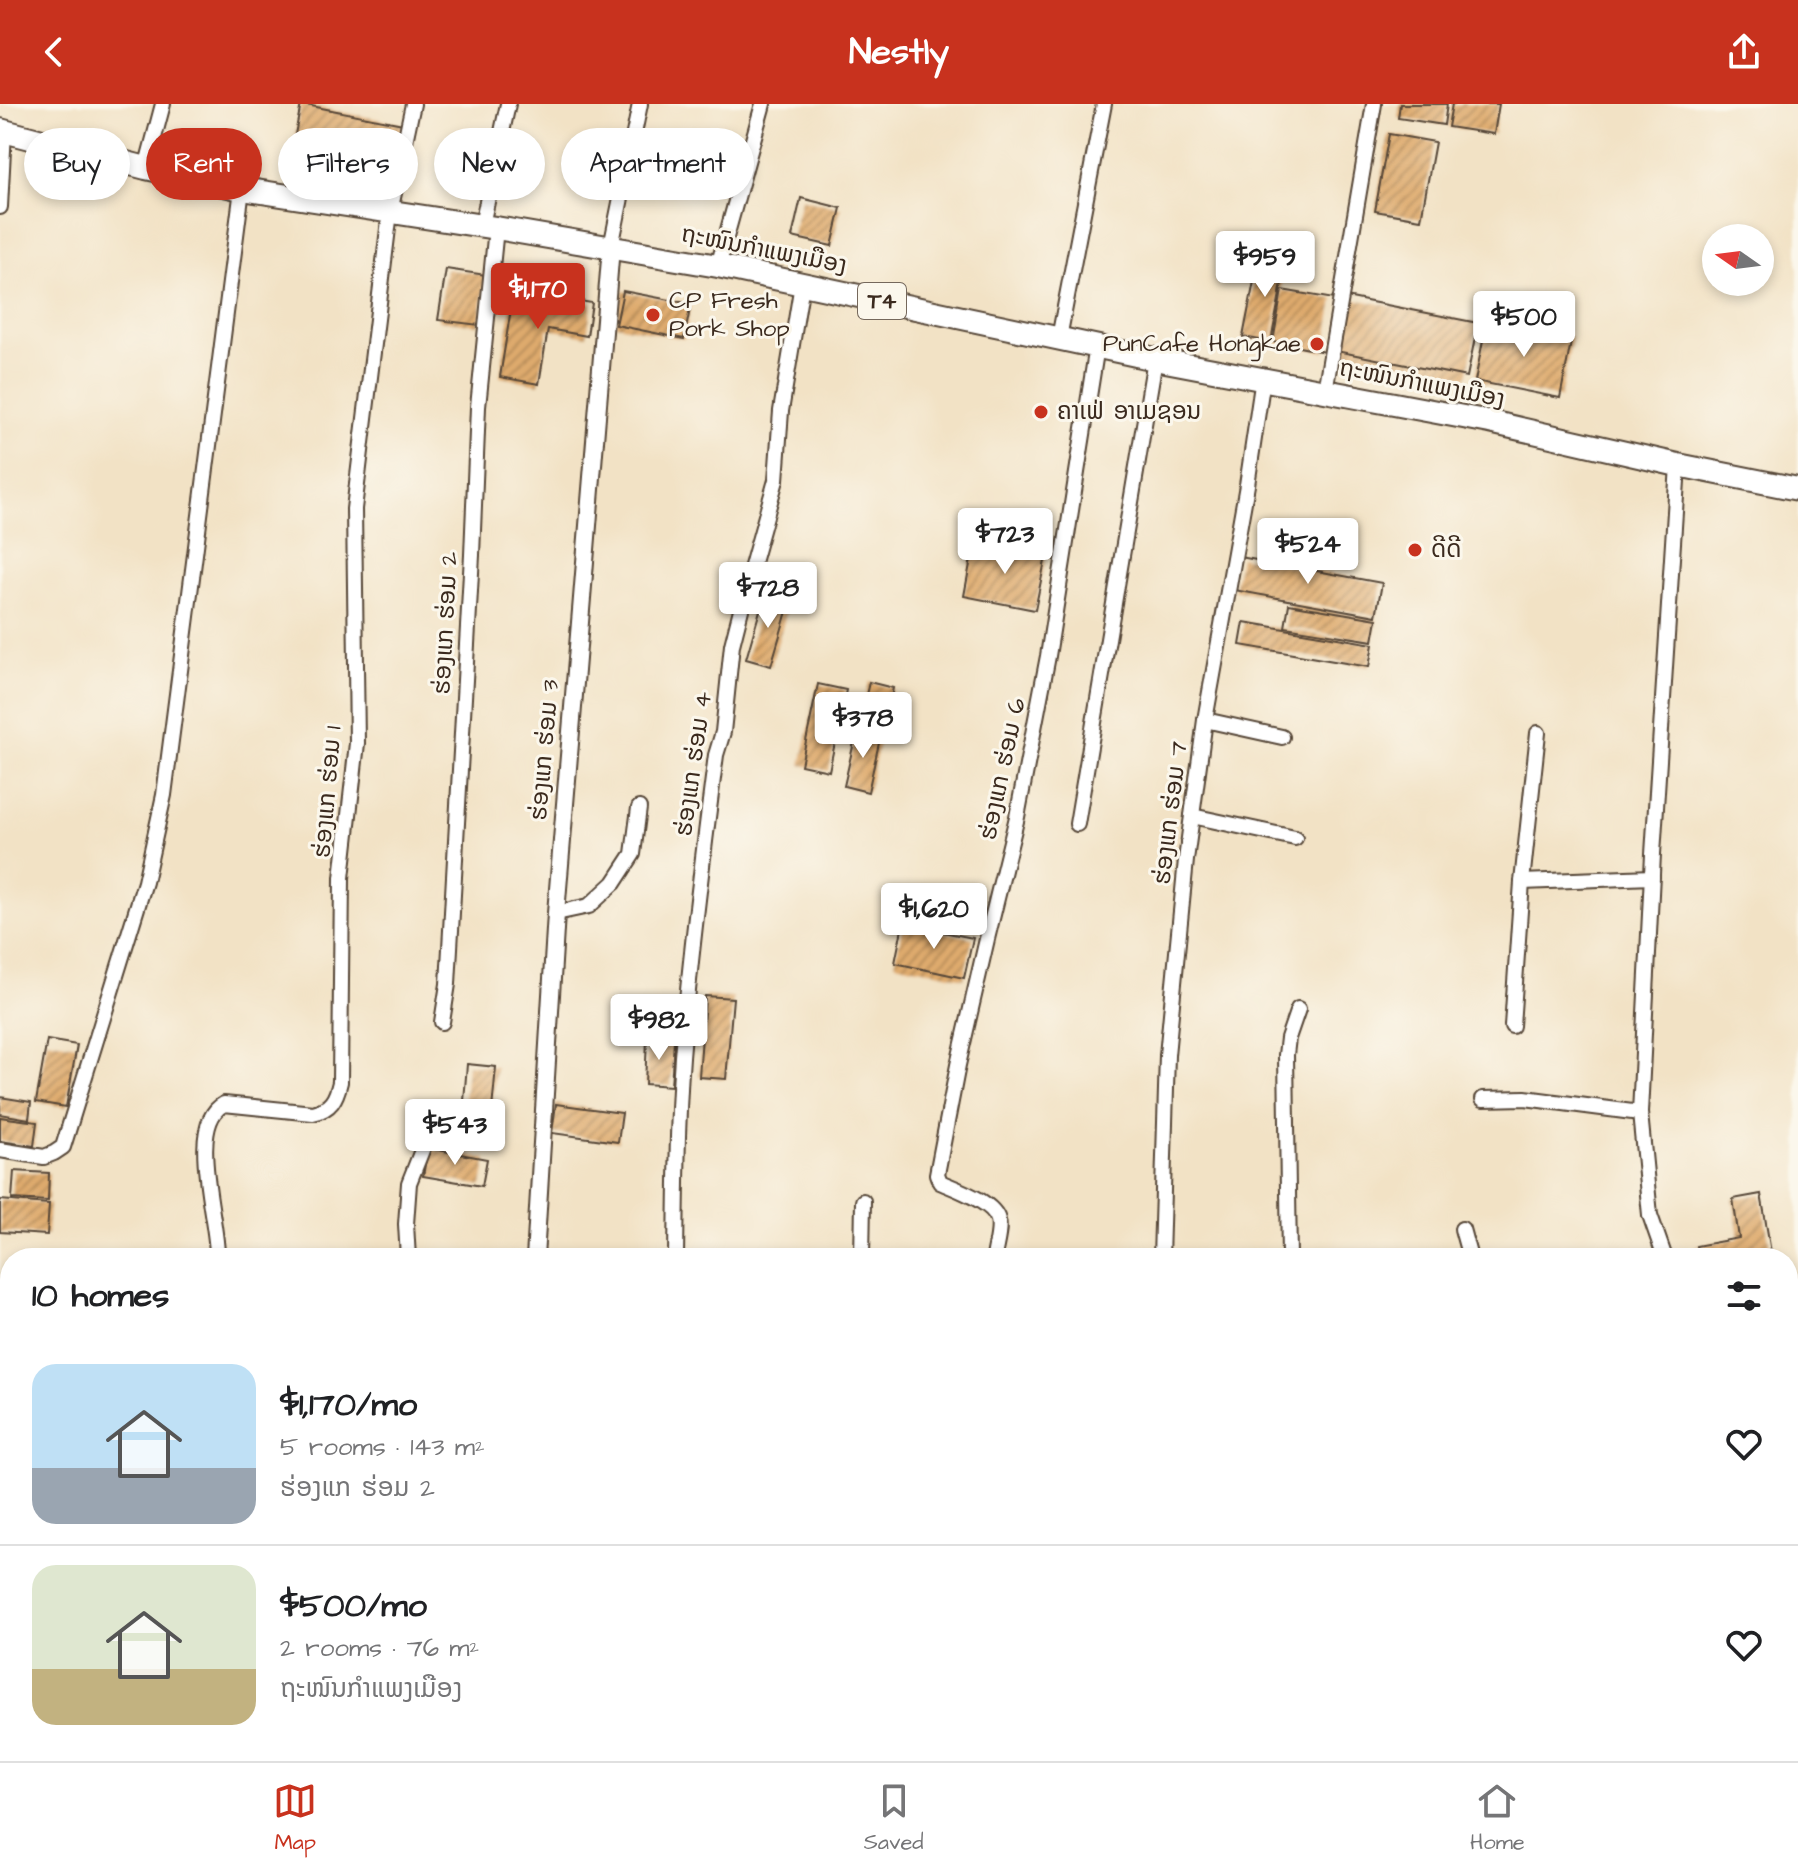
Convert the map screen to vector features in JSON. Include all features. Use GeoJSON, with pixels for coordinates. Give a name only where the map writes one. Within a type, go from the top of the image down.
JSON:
{"type":"FeatureCollection","features":[{"type":"Feature","properties":{"kind":"main road","name":"ຖະໜົນກຳແພງເມືອງ"},"geometry":{"type":"LineString","coordinates":[[2,130],[146,168]]}},
{"type":"Feature","properties":{"kind":"main road","name":"ຖະໜົນກຳແພງເມືອງ"},"geometry":{"type":"LineString","coordinates":[[262,192],[489,226],[718,266],[1155,359],[1490,422],[1798,489]]}},
{"type":"Feature","properties":{"kind":"street"},"geometry":{"type":"LineString","coordinates":[[157,128],[163,104]]}},
{"type":"Feature","properties":{"kind":"street"},"geometry":{"type":"LineString","coordinates":[[390,212],[413,104]]}},
{"type":"Feature","properties":{"kind":"street","name":"ຮ່ອງແກ ຮ່ອມ 2"},"geometry":{"type":"LineString","coordinates":[[442,1022],[449,968],[489,226],[508,104]]}},
{"type":"Feature","properties":{"kind":"street"},"geometry":{"type":"LineString","coordinates":[[611,247],[640,104]]}},
{"type":"Feature","properties":{"kind":"street"},"geometry":{"type":"LineString","coordinates":[[718,266],[763,104]]}},
{"type":"Feature","properties":{"kind":"street"},"geometry":{"type":"LineString","coordinates":[[1059,338],[1104,104]]}},
{"type":"Feature","properties":{"kind":"street"},"geometry":{"type":"LineString","coordinates":[[1325,391],[1374,104]]}},
{"type":"Feature","properties":{"kind":"street"},"geometry":{"type":"LineString","coordinates":[[0,207],[2,130]]}},
{"type":"Feature","properties":{"kind":"street"},"geometry":{"type":"LineString","coordinates":[[0,1150],[44,1157],[63,1147],[145,882],[164,795],[241,200]]}},
{"type":"Feature","properties":{"kind":"street","name":"ຮ່ອງແກ ຮ່ອມ 1"},"geometry":{"type":"LineString","coordinates":[[218,1248],[208,1197],[206,1140],[209,1119],[214,1112],[224,1104],[313,1113],[323,1111],[337,1096],[340,1082],[342,878],[357,743],[354,509],[390,212]]}},
{"type":"Feature","properties":{"kind":"street","name":"ຮ່ອງແກ ຮ່ອມ 3"},"geometry":{"type":"LineString","coordinates":[[536,1248],[556,913],[611,247]]}},
{"type":"Feature","properties":{"kind":"street","name":"ຮ່ອງແກ ຮ່ອມ 4"},"geometry":{"type":"LineString","coordinates":[[676,1248],[684,1035],[716,755],[723,732],[732,645],[776,480],[781,411],[802,284]]}},
{"type":"Feature","properties":{"kind":"street","name":"ຮ່ອງແກ ຮ່ອມ 6"},"geometry":{"type":"LineString","coordinates":[[995,1248],[999,1223],[996,1215],[975,1197],[940,1182],[937,1174],[983,953],[1017,817],[1048,656],[1097,346]]}},
{"type":"Feature","properties":{"kind":"street"},"geometry":{"type":"LineString","coordinates":[[1077,824],[1155,359]]}},
{"type":"Feature","properties":{"kind":"street","name":"ຮ່ອງແກ ຮ່ອມ 7"},"geometry":{"type":"LineString","coordinates":[[1161,1248],[1167,1055],[1186,860],[1205,720],[1263,378]]}},
{"type":"Feature","properties":{"kind":"street"},"geometry":{"type":"LineString","coordinates":[[1662,1248],[1650,1215],[1640,1113],[1678,465]]}},
{"type":"Feature","properties":{"kind":"street"},"geometry":{"type":"LineString","coordinates":[[1205,720],[1282,737]]}},
{"type":"Feature","properties":{"kind":"street"},"geometry":{"type":"LineString","coordinates":[[1512,1026],[1522,882],[1538,733]]}},
{"type":"Feature","properties":{"kind":"street"},"geometry":{"type":"LineString","coordinates":[[556,913],[589,906],[614,883],[633,854],[639,808]]}},
{"type":"Feature","properties":{"kind":"street"},"geometry":{"type":"LineString","coordinates":[[1192,816],[1295,838]]}},
{"type":"Feature","properties":{"kind":"street"},"geometry":{"type":"LineString","coordinates":[[1522,882],[1652,877]]}},
{"type":"Feature","properties":{"kind":"street"},"geometry":{"type":"LineString","coordinates":[[1289,1248],[1286,1055],[1298,1009]]}},
{"type":"Feature","properties":{"kind":"street"},"geometry":{"type":"LineString","coordinates":[[1483,1099],[1525,1098],[1640,1113]]}},
{"type":"Feature","properties":{"kind":"street"},"geometry":{"type":"LineString","coordinates":[[407,1248],[409,1183],[428,1135],[448,1114]]}},
{"type":"Feature","properties":{"kind":"street"},"geometry":{"type":"LineString","coordinates":[[862,1248],[863,1201]]}},
{"type":"Feature","properties":{"kind":"street"},"geometry":{"type":"LineString","coordinates":[[1462,1229],[1467,1248]]}},
{"type":"Feature","properties":{"kind":"building"},"geometry":{"type":"Polygon","coordinates":[[[301,104],[403,124],[402,128],[296,128],[301,104]]]}},
{"type":"Feature","properties":{"kind":"building"},"geometry":{"type":"Polygon","coordinates":[[[1400,104],[1447,104],[1444,125],[1398,118],[1400,104]]]}},
{"type":"Feature","properties":{"kind":"building"},"geometry":{"type":"Polygon","coordinates":[[[1452,104],[1499,104],[1494,134],[1448,127],[1452,104]]]}},
{"type":"Feature","properties":{"kind":"building"},"geometry":{"type":"Polygon","coordinates":[[[1389,134],[1435,142],[1421,219],[1375,211],[1389,134]]]}},
{"type":"Feature","properties":{"kind":"building"},"geometry":{"type":"Polygon","coordinates":[[[801,198],[841,208],[832,246],[792,237],[801,198]]]}},
{"type":"Feature","properties":{"kind":"building"},"geometry":{"type":"Polygon","coordinates":[[[1259,256],[1286,261],[1271,342],[1243,337],[1259,256]]]}},
{"type":"Feature","properties":{"kind":"building"},"geometry":{"type":"Polygon","coordinates":[[[446,269],[486,275],[479,325],[438,320],[446,269]]]}},
{"type":"Feature","properties":{"kind":"building"},"geometry":{"type":"Polygon","coordinates":[[[514,290],[592,303],[587,336],[548,329],[539,384],[500,377],[514,290]]]}},
{"type":"Feature","properties":{"kind":"building"},"geometry":{"type":"Polygon","coordinates":[[[1282,290],[1334,299],[1325,352],[1273,342],[1282,290]]]}},
{"type":"Feature","properties":{"kind":"building","name":"CP Fresh Pork Shop"},"geometry":{"type":"Polygon","coordinates":[[[623,291],[691,304],[684,339],[616,325],[623,291]]]}},
{"type":"Feature","properties":{"kind":"building"},"geometry":{"type":"Polygon","coordinates":[[[1346,297],[1478,323],[1467,377],[1336,351],[1346,297]]]}},
{"type":"Feature","properties":{"kind":"building"},"geometry":{"type":"Polygon","coordinates":[[[1487,320],[1572,337],[1560,398],[1475,381],[1487,320]]]}},
{"type":"Feature","properties":{"kind":"building"},"geometry":{"type":"Polygon","coordinates":[[[974,543],[1046,556],[1035,610],[964,596],[974,543]]]}},
{"type":"Feature","properties":{"kind":"building"},"geometry":{"type":"Polygon","coordinates":[[[1240,557],[1382,583],[1376,616],[1234,590],[1240,557]]]}},
{"type":"Feature","properties":{"kind":"building"},"geometry":{"type":"Polygon","coordinates":[[[765,593],[790,601],[771,666],[746,659],[765,593]]]}},
{"type":"Feature","properties":{"kind":"building"},"geometry":{"type":"Polygon","coordinates":[[[1289,604],[1377,619],[1373,641],[1285,627],[1289,604]]]}},
{"type":"Feature","properties":{"kind":"building"},"geometry":{"type":"Polygon","coordinates":[[[1244,622],[1373,644],[1369,667],[1240,645],[1244,622]]]}},
{"type":"Feature","properties":{"kind":"building"},"geometry":{"type":"Polygon","coordinates":[[[869,682],[893,688],[883,732],[859,726],[869,682]]]}},
{"type":"Feature","properties":{"kind":"building"},"geometry":{"type":"Polygon","coordinates":[[[818,684],[846,690],[829,771],[801,765],[818,684]]]}},
{"type":"Feature","properties":{"kind":"building"},"geometry":{"type":"Polygon","coordinates":[[[857,729],[881,734],[868,792],[844,786],[857,729]]]}},
{"type":"Feature","properties":{"kind":"building"},"geometry":{"type":"Polygon","coordinates":[[[903,924],[973,938],[964,978],[895,963],[903,924]]]}},
{"type":"Feature","properties":{"kind":"building"},"geometry":{"type":"Polygon","coordinates":[[[705,996],[733,998],[726,1079],[699,1077],[705,996]]]}},
{"type":"Feature","properties":{"kind":"building"},"geometry":{"type":"Polygon","coordinates":[[[647,1039],[674,1040],[671,1086],[645,1084],[647,1039]]]}},
{"type":"Feature","properties":{"kind":"building"},"geometry":{"type":"Polygon","coordinates":[[[47,1040],[77,1045],[66,1107],[36,1102],[47,1040]]]}},
{"type":"Feature","properties":{"kind":"building"},"geometry":{"type":"Polygon","coordinates":[[[467,1064],[496,1067],[489,1141],[461,1138],[467,1064]]]}},
{"type":"Feature","properties":{"kind":"building"},"geometry":{"type":"Polygon","coordinates":[[[0,1097],[31,1102],[29,1119],[0,1114],[0,1097]]]}},
{"type":"Feature","properties":{"kind":"building"},"geometry":{"type":"Polygon","coordinates":[[[556,1104],[622,1113],[618,1142],[552,1133],[556,1104]]]}},
{"type":"Feature","properties":{"kind":"building"},"geometry":{"type":"Polygon","coordinates":[[[0,1117],[37,1122],[34,1146],[0,1141],[0,1117]]]}},
{"type":"Feature","properties":{"kind":"building"},"geometry":{"type":"Polygon","coordinates":[[[428,1148],[487,1159],[482,1186],[423,1176],[428,1148]]]}},
{"type":"Feature","properties":{"kind":"building"},"geometry":{"type":"Polygon","coordinates":[[[14,1171],[49,1173],[48,1201],[12,1199],[14,1171]]]}},
{"type":"Feature","properties":{"kind":"building"},"geometry":{"type":"Polygon","coordinates":[[[1761,1194],[1770,1248],[1696,1248],[1739,1238],[1733,1199],[1761,1194]]]}},
{"type":"Feature","properties":{"kind":"building"},"geometry":{"type":"Polygon","coordinates":[[[0,1200],[49,1204],[47,1235],[0,1232],[0,1200]]]}},
{"type":"Feature","properties":{"kind":"place","name":"CP Fresh Pork Shop"},"geometry":{"type":"Point","coordinates":[653,315]}},
{"type":"Feature","properties":{"kind":"place","name":"PunCafe Hongkae"},"geometry":{"type":"Point","coordinates":[1317,344]}},
{"type":"Feature","properties":{"kind":"place","name":"ຄາເຟ່ ອາເມຊອນ"},"geometry":{"type":"Point","coordinates":[1041,412]}},
{"type":"Feature","properties":{"kind":"place","name":"ດີດີ"},"geometry":{"type":"Point","coordinates":[1415,550]}}]}
